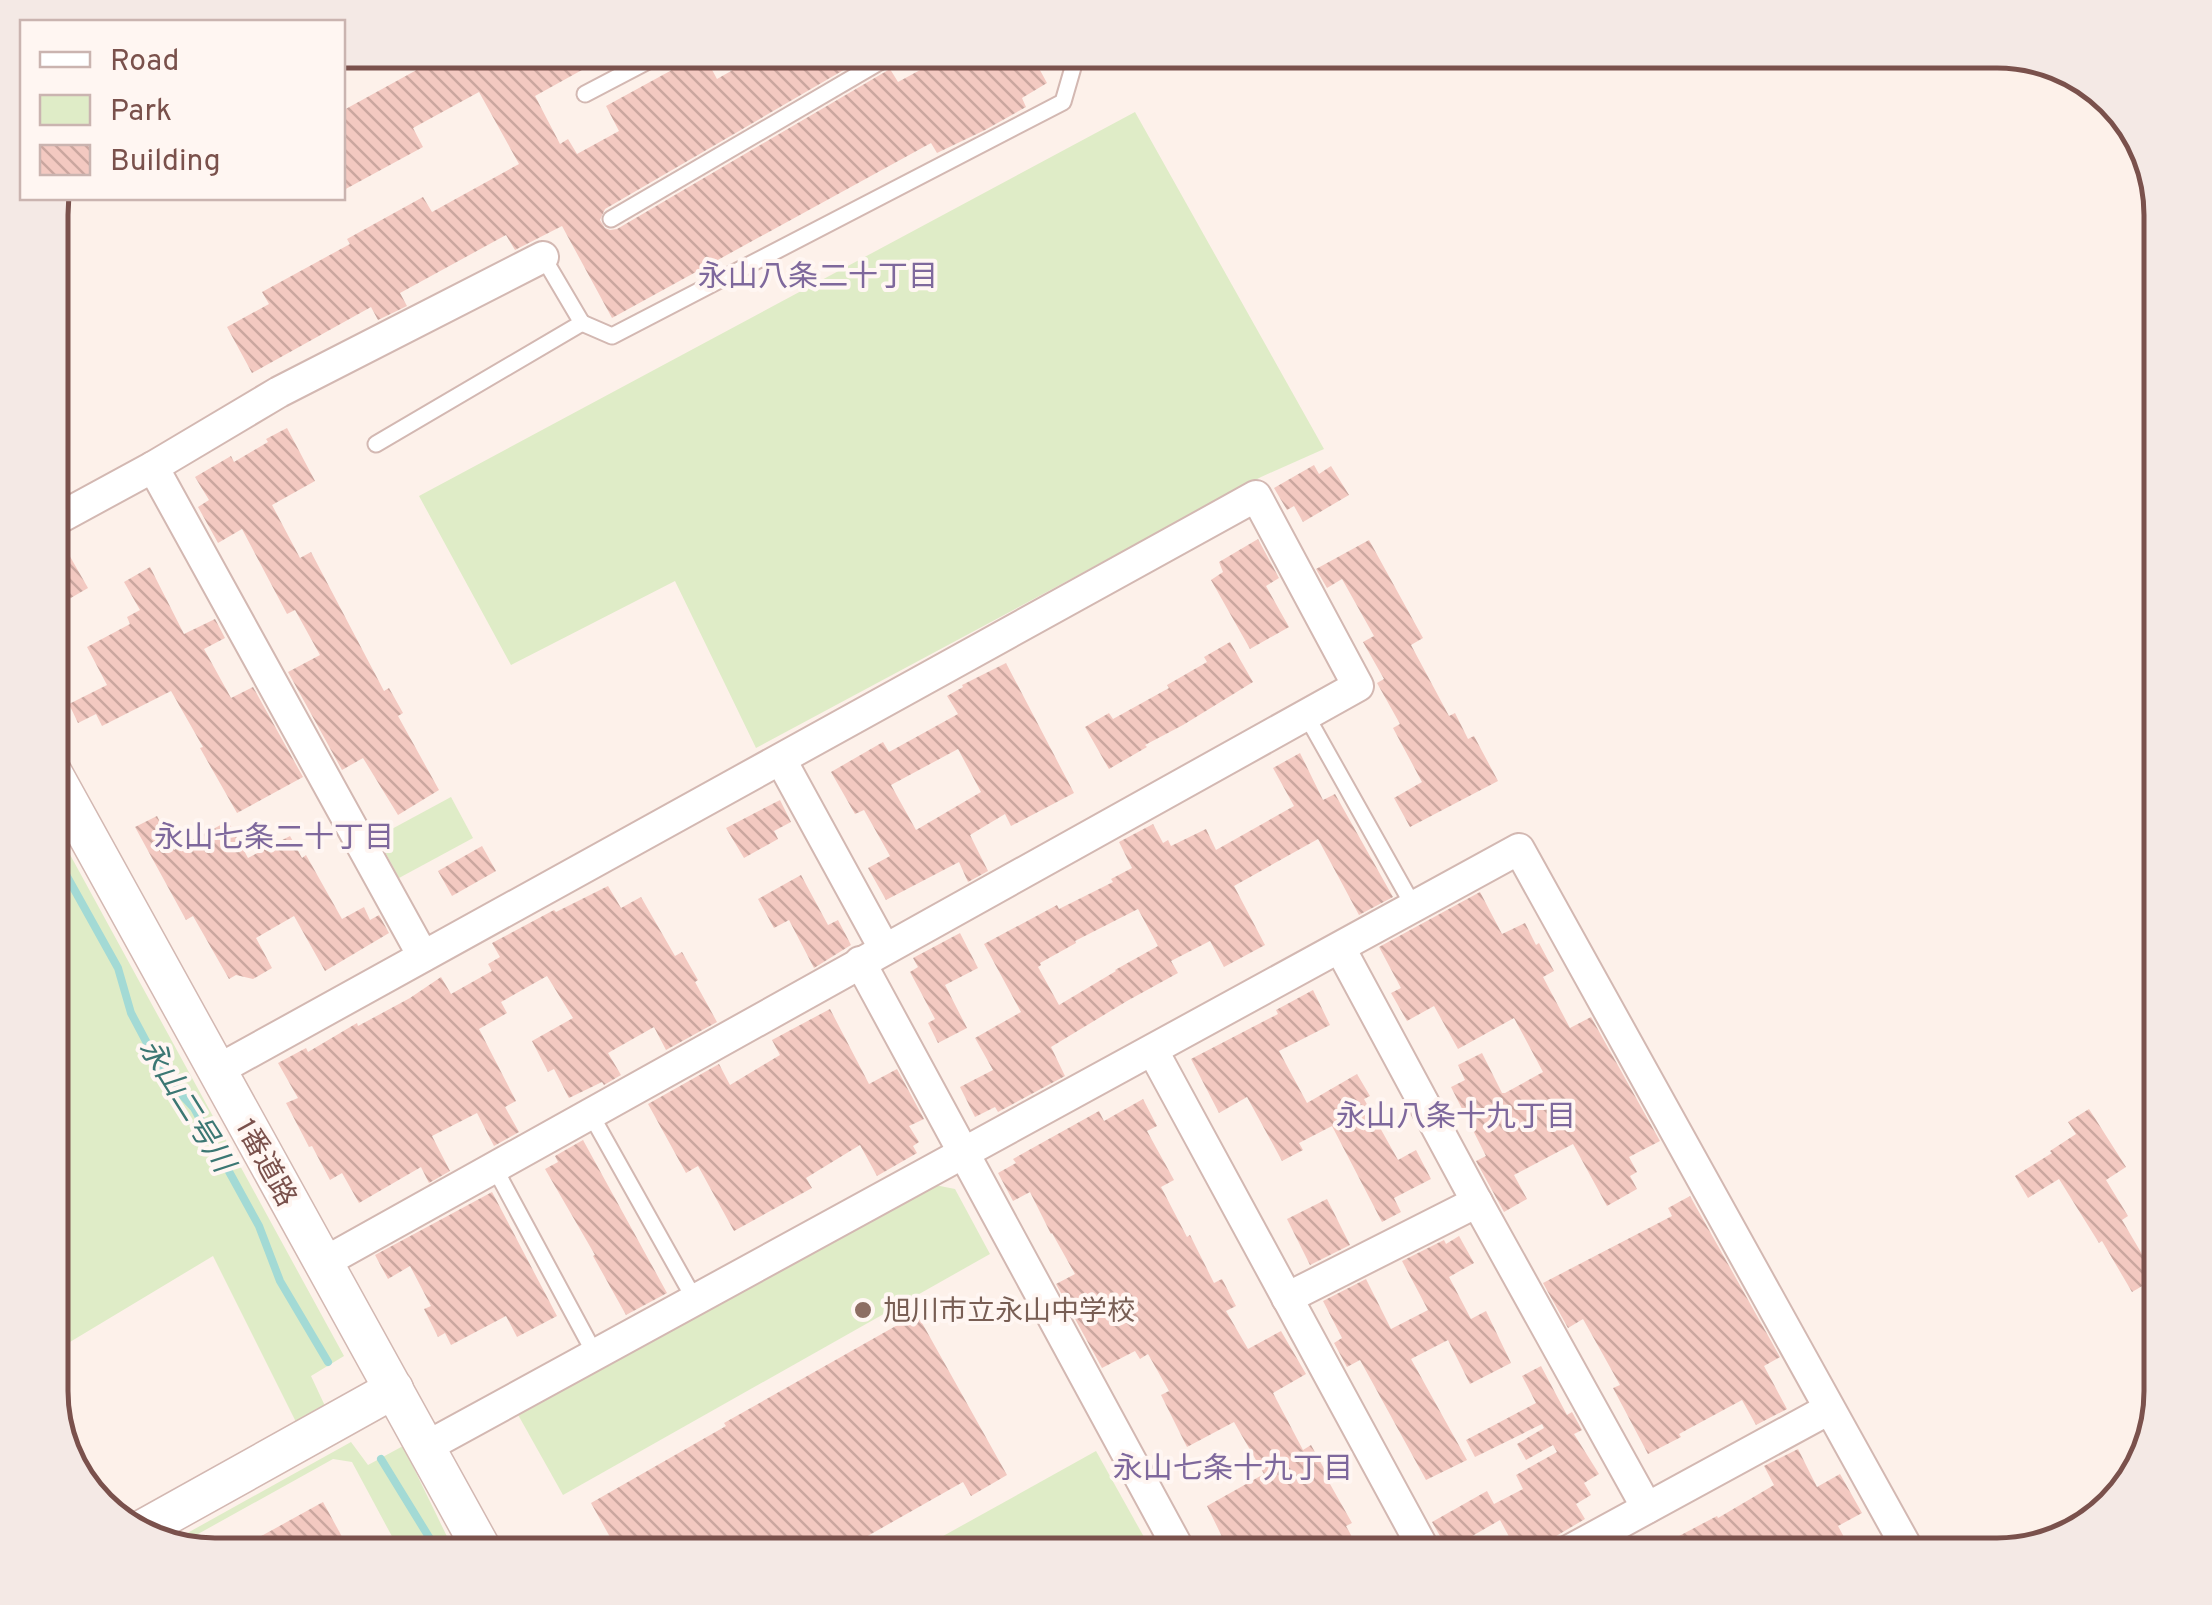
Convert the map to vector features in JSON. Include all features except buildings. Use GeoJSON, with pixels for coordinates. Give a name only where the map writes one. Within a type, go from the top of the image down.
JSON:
{"type":"FeatureCollection","features":[{"type":"Feature","properties":{"kind":"street"},"geometry":{"type":"LineString","coordinates":[[68,513],[279,392],[543,257]]}},
{"type":"Feature","properties":{"kind":"street"},"geometry":{"type":"LineString","coordinates":[[153,467],[423,956]]}},
{"type":"Feature","properties":{"kind":"street"},"geometry":{"type":"LineString","coordinates":[[216,1071],[1256,496],[1358,686],[323,1263]]}},
{"type":"Feature","properties":{"kind":"street"},"geometry":{"type":"LineString","coordinates":[[780,760],[964,1154],[1173,1538]]}},
{"type":"Feature","properties":{"kind":"street","name":"1番道路"},"geometry":{"type":"LineString","coordinates":[[68,801],[476,1538]]}},
{"type":"Feature","properties":{"kind":"street"},"geometry":{"type":"LineString","coordinates":[[426,1447],[1520,849],[1901,1538]]}},
{"type":"Feature","properties":{"kind":"street"},"geometry":{"type":"LineString","coordinates":[[1340,948],[1647,1508]]}},
{"type":"Feature","properties":{"kind":"street"},"geometry":{"type":"LineString","coordinates":[[1153,1051],[1418,1538]]}},
{"type":"Feature","properties":{"kind":"street"},"geometry":{"type":"LineString","coordinates":[[1287,1298],[1477,1202]]}},
{"type":"Feature","properties":{"kind":"street"},"geometry":{"type":"LineString","coordinates":[[153,1523],[394,1390]]}},
{"type":"Feature","properties":{"kind":"street"},"geometry":{"type":"LineString","coordinates":[[1591,1538],[1829,1409]]}},
{"type":"Feature","properties":{"kind":"lane"},"geometry":{"type":"LineString","coordinates":[[585,94],[634,68]]}},
{"type":"Feature","properties":{"kind":"lane"},"geometry":{"type":"LineString","coordinates":[[611,219],[869,68]]}},
{"type":"Feature","properties":{"kind":"lane"},"geometry":{"type":"LineString","coordinates":[[543,257],[582,324],[612,336],[1062,102],[1073,68]]}},
{"type":"Feature","properties":{"kind":"lane"},"geometry":{"type":"LineString","coordinates":[[376,444],[582,324]]}},
{"type":"Feature","properties":{"kind":"lane"},"geometry":{"type":"LineString","coordinates":[[1306,715],[1414,908]]}},
{"type":"Feature","properties":{"kind":"lane"},"geometry":{"type":"LineString","coordinates":[[590,1113],[695,1300]]}},
{"type":"Feature","properties":{"kind":"lane"},"geometry":{"type":"LineString","coordinates":[[494,1167],[596,1354]]}},
{"type":"Feature","properties":{"kind":"green space"},"geometry":{"type":"Polygon","coordinates":[[[1135,112],[1324,449],[1261,477],[756,748],[675,581],[511,665],[419,496],[1135,112]]]}},
{"type":"Feature","properties":{"kind":"green space"},"geometry":{"type":"Polygon","coordinates":[[[451,797],[473,838],[399,878],[377,837],[451,797]]]}},
{"type":"Feature","properties":{"kind":"green space"},"geometry":{"type":"Polygon","coordinates":[[[68,851],[344,1356],[311,1376],[325,1406],[296,1422],[213,1256],[68,1343],[68,851]]]}},
{"type":"Feature","properties":{"kind":"green space"},"geometry":{"type":"Polygon","coordinates":[[[935,1185],[955,1189],[990,1254],[563,1495],[517,1413],[935,1185]]]}},
{"type":"Feature","properties":{"kind":"green space"},"geometry":{"type":"Polygon","coordinates":[[[351,1442],[368,1465],[403,1446],[448,1538],[393,1538],[352,1462],[333,1459],[195,1536],[186,1534],[351,1442]]]}},
{"type":"Feature","properties":{"kind":"green space"},"geometry":{"type":"Polygon","coordinates":[[[1096,1451],[1145,1538],[940,1538],[1096,1451]]]}},
{"type":"Feature","properties":{"kind":"waterway","name":"永山二号川"},"geometry":{"type":"LineString","coordinates":[[68,878],[118,968],[131,1013],[165,1077],[194,1108],[259,1226],[280,1281],[328,1362]]}},
{"type":"Feature","properties":{"kind":"waterway","name":"永山二号川"},"geometry":{"type":"LineString","coordinates":[[381,1459],[430,1538]]}},
{"type":"Feature","properties":{"kind":"place","name":"旭川市立永山中学校"},"geometry":{"type":"Point","coordinates":[863,1310]}},
{"type":"Feature","properties":{"kind":"district","name":"永山八条二十丁目"},"geometry":{"type":"Point","coordinates":[818,276]}},
{"type":"Feature","properties":{"kind":"district","name":"永山七条二十丁目"},"geometry":{"type":"Point","coordinates":[274,837]}},
{"type":"Feature","properties":{"kind":"district","name":"永山八条十九丁目"},"geometry":{"type":"Point","coordinates":[1456,1116]}},
{"type":"Feature","properties":{"kind":"district","name":"永山七条十九丁目"},"geometry":{"type":"Point","coordinates":[1233,1468]}}]}
